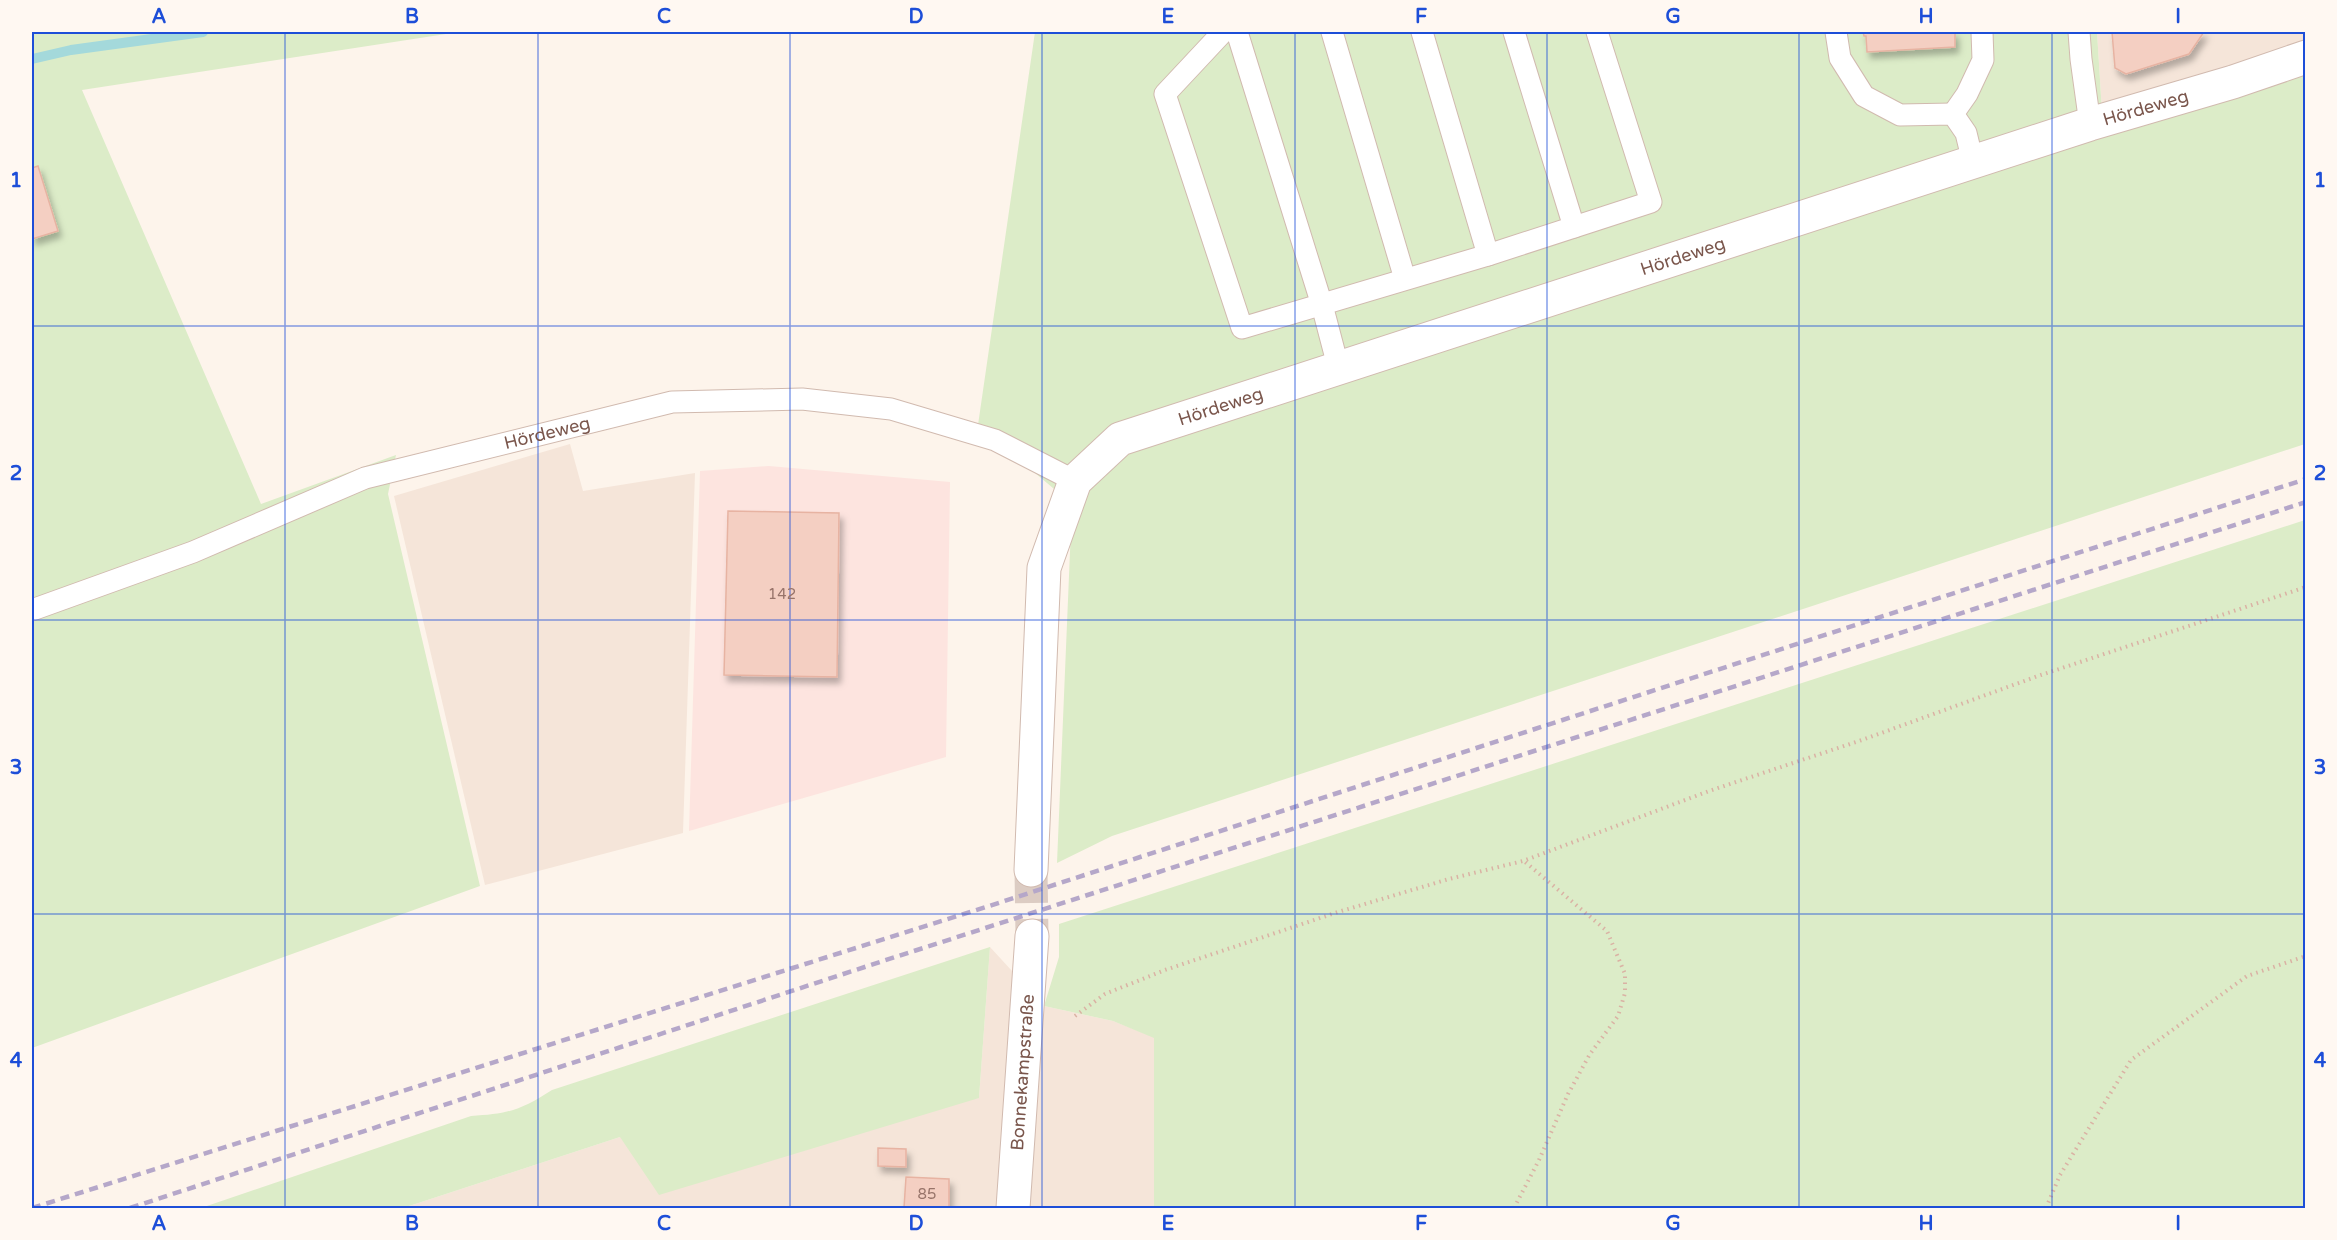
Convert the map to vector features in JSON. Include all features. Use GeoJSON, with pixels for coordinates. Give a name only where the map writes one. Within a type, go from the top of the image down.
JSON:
{"type":"FeatureCollection","features":[{"type":"Feature","properties":{"kind":"street","name":"Hördeweg"},"geometry":{"type":"LineString","coordinates":[[1031,870],[1044,568],[1076,481],[1120,439],[1338,366],[1710,249],[2090,124],[2232,82],[2306,57]]}},
{"type":"Feature","properties":{"kind":"street","name":"Bonnekampstraße"},"geometry":{"type":"LineString","coordinates":[[1013,1209],[1032,936]]}},
{"type":"Feature","properties":{"kind":"lane"},"geometry":{"type":"LineString","coordinates":[[1223,32],[1166,94],[1242,328],[1488,255],[1651,202],[1597,32]]}},
{"type":"Feature","properties":{"kind":"lane"},"geometry":{"type":"LineString","coordinates":[[1237,32],[1322,305],[1338,366]]}},
{"type":"Feature","properties":{"kind":"lane"},"geometry":{"type":"LineString","coordinates":[[1332,32],[1405,279]]}},
{"type":"Feature","properties":{"kind":"lane"},"geometry":{"type":"LineString","coordinates":[[1422,32],[1488,255]]}},
{"type":"Feature","properties":{"kind":"lane"},"geometry":{"type":"LineString","coordinates":[[1514,32],[1574,227]]}},
{"type":"Feature","properties":{"kind":"lane"},"geometry":{"type":"LineString","coordinates":[[1836,32],[1840,58],[1864,96],[1900,115],[1953,114]]}},
{"type":"Feature","properties":{"kind":"lane"},"geometry":{"type":"LineString","coordinates":[[1953,114],[1967,94],[1983,60],[1982,32]]}},
{"type":"Feature","properties":{"kind":"lane"},"geometry":{"type":"LineString","coordinates":[[2079,32],[2090,124]]}},
{"type":"Feature","properties":{"kind":"lane"},"geometry":{"type":"LineString","coordinates":[[1953,114],[1966,133],[1973,162]]}},
{"type":"Feature","properties":{"kind":"lane","name":"Hördeweg"},"geometry":{"type":"LineString","coordinates":[[32,610],[193,552],[365,478],[672,402],[802,399],[891,409],[995,440],[1076,481]]}},
{"type":"Feature","properties":{"kind":"path"},"geometry":{"type":"LineString","coordinates":[[1075,1016],[1106,994],[1176,966],[1338,912],[1449,879],[1523,861],[1709,791],[1862,740],[2038,676],[2306,588]]}},
{"type":"Feature","properties":{"kind":"path"},"geometry":{"type":"LineString","coordinates":[[1514,1209],[1590,1054],[1618,1016],[1625,993],[1626,974],[1607,931],[1523,861]]}},
{"type":"Feature","properties":{"kind":"path"},"geometry":{"type":"LineString","coordinates":[[2046,1209],[2060,1175],[2131,1060],[2247,976],[2306,956]]}},
{"type":"Feature","properties":{"kind":"shaded area"},"geometry":{"type":"Polygon","coordinates":[[[2097,32],[2305,32],[2305,47],[2102,112],[2097,32]]]}},
{"type":"Feature","properties":{"kind":"shaded area"},"geometry":{"type":"Polygon","coordinates":[[[570,444],[583,491],[695,473],[683,833],[485,885],[394,496],[570,444]]]}},
{"type":"Feature","properties":{"kind":"shaded area"},"geometry":{"type":"Polygon","coordinates":[[[769,466],[950,482],[946,757],[689,831],[700,471],[769,466]]]}},
{"type":"Feature","properties":{"kind":"shaded area"},"geometry":{"type":"Polygon","coordinates":[[[990,947],[1044,1006],[1113,1021],[1154,1037],[1154,1208],[403,1208],[620,1137],[979,1098],[990,947]]]}},
{"type":"Feature","properties":{"kind":"green space"},"geometry":{"type":"Polygon","coordinates":[[[32,32],[459,32],[82,90],[261,504],[396,455],[388,494],[480,886],[32,1048],[32,32]]]}},
{"type":"Feature","properties":{"kind":"green space"},"geometry":{"type":"Polygon","coordinates":[[[1035,32],[2097,32],[2102,112],[2305,61],[2305,444],[1112,836],[1057,863],[1072,504],[978,425],[1035,32]]]}},
{"type":"Feature","properties":{"kind":"green space"},"geometry":{"type":"Polygon","coordinates":[[[2305,520],[2305,1208],[1154,1208],[1154,1038],[1113,1021],[1044,1006],[1059,957],[1059,924],[2305,520]]]}},
{"type":"Feature","properties":{"kind":"green space"},"geometry":{"type":"Polygon","coordinates":[[[990,947],[979,1098],[659,1195],[620,1137],[403,1208],[201,1208],[471,1116],[514,1110],[552,1090],[990,947]]]}},
{"type":"Feature","properties":{"kind":"building"},"geometry":{"type":"Polygon","coordinates":[[[1863,32],[1955,32],[1955,47],[1867,52],[1866,36],[1863,32]]]}},
{"type":"Feature","properties":{"kind":"building"},"geometry":{"type":"Polygon","coordinates":[[[2112,32],[2204,32],[2189,54],[2126,74],[2115,68],[2112,32]]]}},
{"type":"Feature","properties":{"kind":"building"},"geometry":{"type":"Polygon","coordinates":[[[38,166],[58,231],[32,239],[32,168],[38,166]]]}},
{"type":"Feature","properties":{"kind":"building"},"geometry":{"type":"Polygon","coordinates":[[[728,511],[839,513],[837,677],[724,675],[728,511]]]}},
{"type":"Feature","properties":{"kind":"building"},"geometry":{"type":"Polygon","coordinates":[[[878,1148],[906,1149],[906,1167],[878,1166],[878,1148]]]}},
{"type":"Feature","properties":{"kind":"building"},"geometry":{"type":"Polygon","coordinates":[[[906,1177],[949,1179],[949,1208],[904,1208],[906,1177]]]}},
{"type":"Feature","properties":{"kind":"waterway"},"geometry":{"type":"LineString","coordinates":[[32,59],[71,50],[203,32]]}},
{"type":"Feature","properties":{"kind":"tunnel"},"geometry":{"type":"LineString","coordinates":[[1031,870],[1032,936]]}},
{"type":"Feature","properties":{"kind":"railway"},"geometry":{"type":"LineString","coordinates":[[32,1208],[989,906],[2306,479]]}},
{"type":"Feature","properties":{"kind":"railway"},"geometry":{"type":"LineString","coordinates":[[130,1208],[883,961],[2306,502]]}}]}
